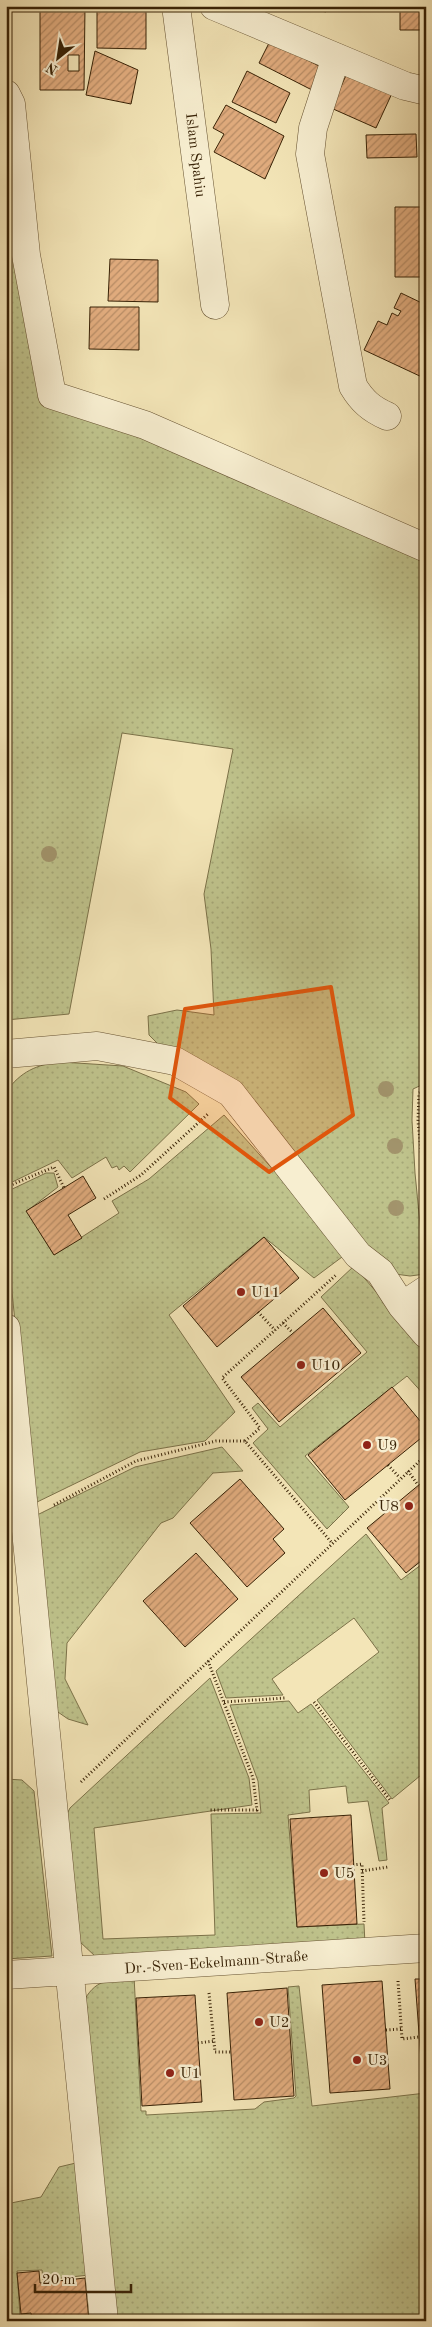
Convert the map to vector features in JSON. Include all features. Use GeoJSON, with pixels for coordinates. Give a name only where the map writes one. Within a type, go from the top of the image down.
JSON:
{"type":"FeatureCollection","features":[{"type":"Feature","properties":{"kind":"street","name":"Islam Spahiu"},"geometry":{"type":"LineString","coordinates":[[176,6],[215,305]]}},
{"type":"Feature","properties":{"kind":"street"},"geometry":{"type":"LineString","coordinates":[[214,6],[405,86],[426,91]]}},
{"type":"Feature","properties":{"kind":"street"},"geometry":{"type":"LineString","coordinates":[[336,56],[313,128],[310,154],[353,386],[361,400],[387,416]]}},
{"type":"Feature","properties":{"kind":"street"},"geometry":{"type":"LineString","coordinates":[[6,94],[11,104],[26,254],[52,395],[145,425],[426,548]]}},
{"type":"Feature","properties":{"kind":"street"},"geometry":{"type":"LineString","coordinates":[[6,1054],[97,1046],[175,1061],[231,1093],[358,1255],[380,1272],[402,1306],[426,1334]]}},
{"type":"Feature","properties":{"kind":"street"},"geometry":{"type":"LineString","coordinates":[[402,1306],[426,1290]]}},
{"type":"Feature","properties":{"kind":"street"},"geometry":{"type":"LineString","coordinates":[[6,1328],[55,1807],[69,1971],[104,2321]]}},
{"type":"Feature","properties":{"kind":"street","name":"Dr.-Sven-Eckelmann-Straße"},"geometry":{"type":"LineString","coordinates":[[6,1975],[426,1948]]}},
{"type":"Feature","properties":{"kind":"path"},"geometry":{"type":"LineString","coordinates":[[426,1089],[419,1093],[418,1120],[426,1198]]}},
{"type":"Feature","properties":{"kind":"path"},"geometry":{"type":"LineString","coordinates":[[104,1199],[141,1175],[231,1093]]}},
{"type":"Feature","properties":{"kind":"path"},"geometry":{"type":"LineString","coordinates":[[6,1187],[54,1167],[64,1188]]}},
{"type":"Feature","properties":{"kind":"path"},"geometry":{"type":"LineString","coordinates":[[25,1515],[46,1510],[136,1461],[216,1441],[245,1441],[260,1428],[222,1378],[358,1255]]}},
{"type":"Feature","properties":{"kind":"path"},"geometry":{"type":"LineString","coordinates":[[258,1312],[275,1330]]}},
{"type":"Feature","properties":{"kind":"path"},"geometry":{"type":"LineString","coordinates":[[283,1323],[293,1333]]}},
{"type":"Feature","properties":{"kind":"path"},"geometry":{"type":"LineString","coordinates":[[245,1441],[332,1543]]}},
{"type":"Feature","properties":{"kind":"path"},"geometry":{"type":"LineString","coordinates":[[55,1807],[426,1455]]}},
{"type":"Feature","properties":{"kind":"path"},"geometry":{"type":"LineString","coordinates":[[388,1465],[400,1478]]}},
{"type":"Feature","properties":{"kind":"path"},"geometry":{"type":"LineString","coordinates":[[408,1471],[418,1485]]}},
{"type":"Feature","properties":{"kind":"path"},"geometry":{"type":"LineString","coordinates":[[208,1662],[253,1778],[257,1810],[210,1810]]}},
{"type":"Feature","properties":{"kind":"path"},"geometry":{"type":"LineString","coordinates":[[224,1702],[285,1698]]}},
{"type":"Feature","properties":{"kind":"path"},"geometry":{"type":"LineString","coordinates":[[314,1702],[390,1800]]}},
{"type":"Feature","properties":{"kind":"path"},"geometry":{"type":"LineString","coordinates":[[353,1865],[362,1864],[365,1952]]}},
{"type":"Feature","properties":{"kind":"path"},"geometry":{"type":"LineString","coordinates":[[362,1871],[388,1867]]}},
{"type":"Feature","properties":{"kind":"path"},"geometry":{"type":"LineString","coordinates":[[395,1950],[402,2039],[419,2038]]}},
{"type":"Feature","properties":{"kind":"path"},"geometry":{"type":"LineString","coordinates":[[206,1962],[215,2052],[231,2052]]}},
{"type":"Feature","properties":{"kind":"path"},"geometry":{"type":"LineString","coordinates":[[386,2030],[402,2029]]}},
{"type":"Feature","properties":{"kind":"path"},"geometry":{"type":"LineString","coordinates":[[198,2043],[214,2041]]}},
{"type":"Feature","properties":{"kind":"highlighted area"},"geometry":{"type":"Polygon","coordinates":[[[331,987],[353,1115],[269,1172],[170,1098],[185,1009],[331,987]]]}},
{"type":"Feature","properties":{"kind":"green space"},"geometry":{"type":"Polygon","coordinates":[[[6,157],[52,395],[426,548],[426,1083],[413,1089],[412,1120],[425,1274],[410,1276],[380,1272],[231,1093],[175,1061],[149,1035],[148,1016],[177,1010],[214,1015],[211,949],[204,894],[233,749],[122,733],[69,1014],[6,1020],[6,157]]]}},
{"type":"Feature","properties":{"kind":"green space"},"geometry":{"type":"Polygon","coordinates":[[[61,1062],[123,1066],[186,1092],[199,1104],[130,1172],[124,1166],[119,1170],[117,1166],[112,1168],[106,1157],[72,1178],[58,1160],[6,1185],[6,1092],[17,1079],[30,1070],[61,1062]]]}},
{"type":"Feature","properties":{"kind":"green space"},"geometry":{"type":"Polygon","coordinates":[[[224,1115],[313,1214],[346,1254],[314,1278],[264,1237],[169,1315],[235,1412],[205,1441],[140,1452],[33,1504],[6,1231],[6,1192],[46,1173],[54,1173],[58,1187],[27,1211],[54,1255],[119,1213],[112,1201],[149,1179],[224,1115]]]}},
{"type":"Feature","properties":{"kind":"green space"},"geometry":{"type":"Polygon","coordinates":[[[354,1266],[426,1350],[426,1397],[407,1376],[305,1456],[349,1507],[327,1529],[253,1443],[268,1429],[252,1408],[258,1403],[280,1427],[367,1352],[321,1297],[354,1266]]]}},
{"type":"Feature","properties":{"kind":"green space"},"geometry":{"type":"Polygon","coordinates":[[[222,1447],[243,1471],[213,1473],[173,1518],[161,1523],[67,1643],[65,1679],[88,1725],[68,1719],[55,1710],[35,1516],[135,1467],[222,1447]]]}},
{"type":"Feature","properties":{"kind":"green space"},"geometry":{"type":"Polygon","coordinates":[[[366,1534],[401,1580],[426,1561],[426,1771],[392,1799],[317,1700],[379,1652],[354,1618],[272,1679],[283,1695],[226,1698],[216,1671],[366,1534]]]}},
{"type":"Feature","properties":{"kind":"green space"},"geometry":{"type":"Polygon","coordinates":[[[210,1678],[249,1778],[252,1805],[94,1828],[103,1939],[215,1935],[211,1814],[261,1813],[258,1781],[230,1705],[289,1701],[298,1713],[311,1704],[389,1803],[382,1808],[387,1860],[379,1861],[368,1801],[348,1803],[346,1786],[309,1790],[310,1812],[288,1815],[297,1927],[364,1924],[365,1944],[96,1957],[79,1941],[66,1816],[70,1808],[210,1678]]]}},
{"type":"Feature","properties":{"kind":"green space"},"geometry":{"type":"Polygon","coordinates":[[[6,1779],[22,1780],[34,1791],[52,1956],[6,1959],[6,1779]]]}},
{"type":"Feature","properties":{"kind":"green space"},"geometry":{"type":"Polygon","coordinates":[[[134,1976],[141,2111],[146,2111],[146,2115],[255,2109],[264,2102],[294,2098],[296,2096],[288,1987],[299,1986],[312,2106],[426,2093],[426,2321],[114,2321],[85,1999],[95,1987],[106,1981],[134,1976]]]}},
{"type":"Feature","properties":{"kind":"green space"},"geometry":{"type":"Polygon","coordinates":[[[80,2162],[89,2275],[43,2280],[42,2270],[17,2271],[20,2316],[29,2316],[29,2321],[6,2321],[6,2204],[41,2197],[59,2167],[80,2162]]]}},
{"type":"Feature","properties":{"kind":"building"},"geometry":{"type":"Polygon","coordinates":[[[40,6],[85,6],[84,90],[40,90],[40,6]],[[68,55],[68,71],[79,71],[79,55],[68,55]]]}},
{"type":"Feature","properties":{"kind":"building"},"geometry":{"type":"Polygon","coordinates":[[[97,6],[146,7],[146,49],[97,48],[97,6]]]}},
{"type":"Feature","properties":{"kind":"building"},"geometry":{"type":"Polygon","coordinates":[[[293,6],[327,6],[326,12],[293,6]]]}},
{"type":"Feature","properties":{"kind":"building"},"geometry":{"type":"Polygon","coordinates":[[[400,6],[426,6],[426,30],[400,30],[400,6]]]}},
{"type":"Feature","properties":{"kind":"building"},"geometry":{"type":"Polygon","coordinates":[[[270,41],[323,68],[312,90],[259,63],[270,41]]]}},
{"type":"Feature","properties":{"kind":"building"},"geometry":{"type":"Polygon","coordinates":[[[95,51],[138,70],[131,104],[86,95],[95,51]]]}},
{"type":"Feature","properties":{"kind":"building"},"geometry":{"type":"Polygon","coordinates":[[[349,69],[394,89],[376,128],[331,108],[349,69]]]}},
{"type":"Feature","properties":{"kind":"building"},"geometry":{"type":"Polygon","coordinates":[[[247,71],[290,93],[276,123],[232,102],[247,71]]]}},
{"type":"Feature","properties":{"kind":"building"},"geometry":{"type":"Polygon","coordinates":[[[226,105],[284,136],[265,179],[214,152],[224,134],[213,128],[226,105]]]}},
{"type":"Feature","properties":{"kind":"building"},"geometry":{"type":"Polygon","coordinates":[[[416,134],[417,157],[367,158],[366,135],[416,134]]]}},
{"type":"Feature","properties":{"kind":"building"},"geometry":{"type":"Polygon","coordinates":[[[395,207],[422,207],[422,277],[395,277],[395,207]]]}},
{"type":"Feature","properties":{"kind":"building"},"geometry":{"type":"Polygon","coordinates":[[[110,259],[158,260],[158,302],[108,301],[110,259]]]}},
{"type":"Feature","properties":{"kind":"building"},"geometry":{"type":"Polygon","coordinates":[[[401,293],[426,305],[424,378],[364,350],[378,321],[387,325],[392,313],[398,316],[401,311],[394,308],[401,293]]]}},
{"type":"Feature","properties":{"kind":"building"},"geometry":{"type":"Polygon","coordinates":[[[90,307],[139,307],[139,350],[89,349],[90,307]]]}},
{"type":"Feature","properties":{"kind":"building"},"geometry":{"type":"Polygon","coordinates":[[[83,1176],[96,1198],[68,1215],[82,1238],[54,1255],[26,1211],[83,1176]]]}},
{"type":"Feature","properties":{"kind":"building","name":"U11"},"geometry":{"type":"Polygon","coordinates":[[[264,1237],[299,1278],[217,1347],[183,1306],[264,1237]]]}},
{"type":"Feature","properties":{"kind":"building","name":"U10"},"geometry":{"type":"Polygon","coordinates":[[[323,1308],[361,1353],[279,1422],[241,1377],[323,1308]]]}},
{"type":"Feature","properties":{"kind":"building","name":"U9"},"geometry":{"type":"Polygon","coordinates":[[[392,1387],[426,1428],[426,1434],[345,1500],[308,1455],[392,1387]]]}},
{"type":"Feature","properties":{"kind":"building"},"geometry":{"type":"Polygon","coordinates":[[[240,1479],[284,1529],[273,1539],[285,1553],[247,1587],[190,1523],[240,1479]]]}},
{"type":"Feature","properties":{"kind":"building","name":"U8"},"geometry":{"type":"Polygon","coordinates":[[[426,1479],[426,1557],[406,1573],[367,1528],[426,1479]]]}},
{"type":"Feature","properties":{"kind":"building"},"geometry":{"type":"Polygon","coordinates":[[[196,1553],[238,1599],[185,1647],[143,1601],[196,1553]]]}},
{"type":"Feature","properties":{"kind":"building","name":"U5"},"geometry":{"type":"Polygon","coordinates":[[[351,1815],[357,1924],[297,1927],[290,1819],[351,1815]]]}},
{"type":"Feature","properties":{"kind":"building"},"geometry":{"type":"Polygon","coordinates":[[[415,1979],[426,1979],[426,2088],[423,2088],[415,1979]]]}},
{"type":"Feature","properties":{"kind":"building","name":"U3"},"geometry":{"type":"Polygon","coordinates":[[[382,1981],[390,2089],[330,2093],[322,1985],[382,1981]]]}},
{"type":"Feature","properties":{"kind":"building","name":"U2"},"geometry":{"type":"Polygon","coordinates":[[[287,1988],[294,2096],[234,2100],[227,1993],[287,1988]]]}},
{"type":"Feature","properties":{"kind":"building","name":"U1"},"geometry":{"type":"Polygon","coordinates":[[[195,1995],[202,2102],[142,2106],[136,1998],[195,1995]]]}},
{"type":"Feature","properties":{"kind":"building"},"geometry":{"type":"Polygon","coordinates":[[[39,2271],[40,2283],[85,2278],[89,2321],[32,2321],[31,2313],[21,2314],[17,2273],[39,2271]]]}},
{"type":"Feature","properties":{"kind":"place","name":"U11"},"geometry":{"type":"Point","coordinates":[241,1292]}},
{"type":"Feature","properties":{"kind":"place","name":"U10"},"geometry":{"type":"Point","coordinates":[301,1365]}},
{"type":"Feature","properties":{"kind":"place","name":"U9"},"geometry":{"type":"Point","coordinates":[367,1445]}},
{"type":"Feature","properties":{"kind":"place","name":"U8"},"geometry":{"type":"Point","coordinates":[409,1506]}},
{"type":"Feature","properties":{"kind":"place","name":"U5"},"geometry":{"type":"Point","coordinates":[324,1873]}},
{"type":"Feature","properties":{"kind":"place","name":"U2"},"geometry":{"type":"Point","coordinates":[259,2022]}},
{"type":"Feature","properties":{"kind":"place","name":"U3"},"geometry":{"type":"Point","coordinates":[357,2060]}},
{"type":"Feature","properties":{"kind":"place","name":"U1"},"geometry":{"type":"Point","coordinates":[170,2073]}}]}
